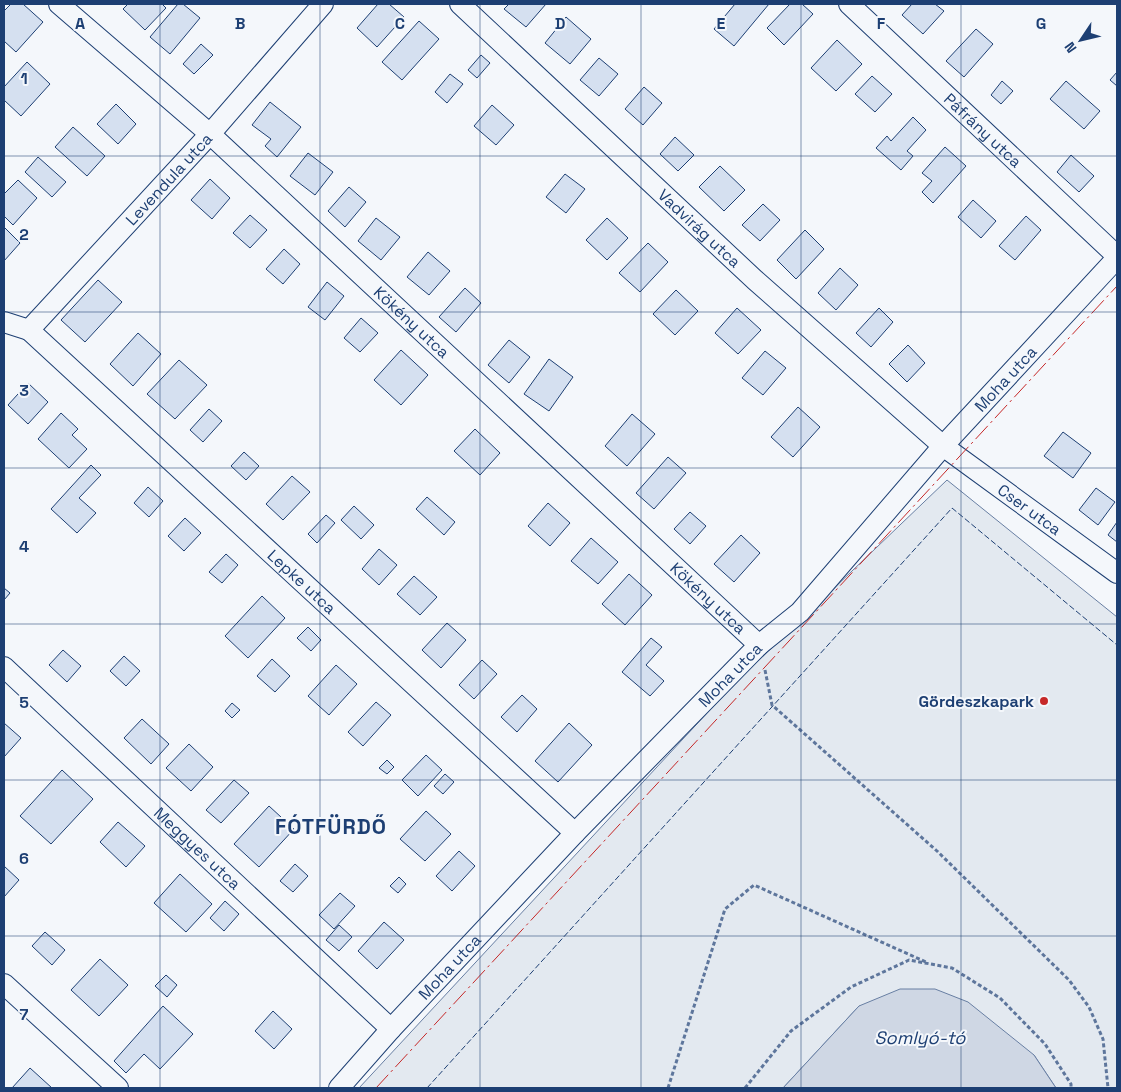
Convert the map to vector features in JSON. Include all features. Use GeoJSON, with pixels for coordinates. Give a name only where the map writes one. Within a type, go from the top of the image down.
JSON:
{"type":"FeatureCollection","features":[{"type":"Feature","properties":{"kind":"street","name":"Kökény utca"},"geometry":{"type":"LineString","coordinates":[[59,4],[210,134],[759,645]]}},
{"type":"Feature","properties":{"kind":"street","name":"Levendula utca"},"geometry":{"type":"LineString","coordinates":[[29,330],[210,134],[322,4]]}},
{"type":"Feature","properties":{"kind":"street","name":"Vadvirág utca"},"geometry":{"type":"LineString","coordinates":[[460,4],[755,280],[943,446]]}},
{"type":"Feature","properties":{"kind":"street","name":"Páfrány utca"},"geometry":{"type":"LineString","coordinates":[[849,4],[1115,264]]}},
{"type":"Feature","properties":{"kind":"street","name":"Moha utca"},"geometry":{"type":"LineString","coordinates":[[339,1088],[391,1029],[574,833],[759,645],[800,612],[943,446],[1115,264]]}},
{"type":"Feature","properties":{"kind":"street"},"geometry":{"type":"LineString","coordinates":[[4,322],[29,330]]}},
{"type":"Feature","properties":{"kind":"street","name":"Lepke utca"},"geometry":{"type":"LineString","coordinates":[[29,330],[574,833]]}},
{"type":"Feature","properties":{"kind":"street","name":"Cser utca"},"geometry":{"type":"LineString","coordinates":[[943,446],[1117,573]]}},
{"type":"Feature","properties":{"kind":"street","name":"Meggyes utca"},"geometry":{"type":"LineString","coordinates":[[4,666],[391,1029]]}},
{"type":"Feature","properties":{"kind":"street"},"geometry":{"type":"LineString","coordinates":[[4,984],[118,1088]]}},
{"type":"Feature","properties":{"kind":"path"},"geometry":{"type":"LineString","coordinates":[[759,645],[772,705],[937,851],[1069,980],[1089,1007],[1103,1039],[1108,1088]]}},
{"type":"Feature","properties":{"kind":"path"},"geometry":{"type":"LineString","coordinates":[[668,1088],[725,908],[754,885],[932,964]]}},
{"type":"Feature","properties":{"kind":"path"},"geometry":{"type":"LineString","coordinates":[[745,1088],[791,1032],[851,986],[909,960],[952,968],[1000,998],[1045,1044],[1071,1084],[1071,1088]]}},
{"type":"Feature","properties":{"kind":"shaded area"},"geometry":{"type":"Polygon","coordinates":[[[947,480],[1117,617],[1117,1088],[1056,1088],[1034,1055],[859,1006],[783,1088],[359,1088],[734,684],[947,480]]]}},
{"type":"Feature","properties":{"kind":"water","name":"Somlyó-tó"},"geometry":{"type":"Polygon","coordinates":[[[900,989],[935,989],[968,1002],[1034,1055],[1056,1088],[783,1088],[859,1006],[900,989]]]}},
{"type":"Feature","properties":{"kind":"building"},"geometry":{"type":"Polygon","coordinates":[[[11,4],[23,4],[43,22],[16,52],[4,41],[4,11],[11,4]]]}},
{"type":"Feature","properties":{"kind":"building"},"geometry":{"type":"Polygon","coordinates":[[[128,4],[162,4],[166,8],[145,30],[123,9],[128,4]]]}},
{"type":"Feature","properties":{"kind":"building"},"geometry":{"type":"Polygon","coordinates":[[[178,4],[183,4],[200,18],[170,54],[150,37],[178,4]]]}},
{"type":"Feature","properties":{"kind":"building"},"geometry":{"type":"Polygon","coordinates":[[[378,4],[389,4],[404,17],[377,47],[357,28],[378,4]]]}},
{"type":"Feature","properties":{"kind":"building"},"geometry":{"type":"Polygon","coordinates":[[[509,4],[546,4],[526,27],[504,9],[509,4]]]}},
{"type":"Feature","properties":{"kind":"building"},"geometry":{"type":"Polygon","coordinates":[[[735,4],[769,4],[734,46],[714,29],[735,4]]]}},
{"type":"Feature","properties":{"kind":"building"},"geometry":{"type":"Polygon","coordinates":[[[790,4],[802,4],[813,14],[784,45],[767,28],[790,4]]]}},
{"type":"Feature","properties":{"kind":"building"},"geometry":{"type":"Polygon","coordinates":[[[912,4],[935,4],[944,11],[923,34],[902,15],[912,4]]]}},
{"type":"Feature","properties":{"kind":"building"},"geometry":{"type":"Polygon","coordinates":[[[566,17],[591,39],[570,64],[545,43],[566,17]]]}},
{"type":"Feature","properties":{"kind":"building"},"geometry":{"type":"Polygon","coordinates":[[[419,21],[439,39],[402,80],[382,62],[419,21]]]}},
{"type":"Feature","properties":{"kind":"building"},"geometry":{"type":"Polygon","coordinates":[[[976,29],[993,44],[964,77],[946,61],[976,29]]]}},
{"type":"Feature","properties":{"kind":"building"},"geometry":{"type":"Polygon","coordinates":[[[837,40],[862,64],[836,91],[811,68],[837,40]]]}},
{"type":"Feature","properties":{"kind":"building"},"geometry":{"type":"Polygon","coordinates":[[[201,44],[213,55],[194,74],[183,64],[201,44]]]}},
{"type":"Feature","properties":{"kind":"building"},"geometry":{"type":"Polygon","coordinates":[[[481,55],[490,63],[477,78],[468,70],[481,55]]]}},
{"type":"Feature","properties":{"kind":"building"},"geometry":{"type":"Polygon","coordinates":[[[599,58],[618,74],[599,96],[580,80],[599,58]]]}},
{"type":"Feature","properties":{"kind":"building"},"geometry":{"type":"Polygon","coordinates":[[[27,62],[50,84],[21,116],[4,100],[4,87],[27,62]]]}},
{"type":"Feature","properties":{"kind":"building"},"geometry":{"type":"Polygon","coordinates":[[[1117,72],[1117,86],[1110,80],[1117,72]]]}},
{"type":"Feature","properties":{"kind":"building"},"geometry":{"type":"Polygon","coordinates":[[[450,74],[463,84],[447,103],[435,92],[450,74]]]}},
{"type":"Feature","properties":{"kind":"building"},"geometry":{"type":"Polygon","coordinates":[[[872,76],[892,94],[875,112],[855,94],[872,76]]]}},
{"type":"Feature","properties":{"kind":"building"},"geometry":{"type":"Polygon","coordinates":[[[1002,81],[1013,91],[1001,104],[991,95],[1002,81]]]}},
{"type":"Feature","properties":{"kind":"building"},"geometry":{"type":"Polygon","coordinates":[[[1066,81],[1100,111],[1084,129],[1050,99],[1066,81]]]}},
{"type":"Feature","properties":{"kind":"building"},"geometry":{"type":"Polygon","coordinates":[[[644,87],[662,103],[643,125],[625,109],[644,87]]]}},
{"type":"Feature","properties":{"kind":"building"},"geometry":{"type":"Polygon","coordinates":[[[270,102],[301,127],[277,157],[265,146],[271,139],[252,125],[270,102]]]}},
{"type":"Feature","properties":{"kind":"building"},"geometry":{"type":"Polygon","coordinates":[[[116,104],[136,124],[118,144],[97,124],[116,104]]]}},
{"type":"Feature","properties":{"kind":"building"},"geometry":{"type":"Polygon","coordinates":[[[492,105],[514,125],[496,145],[474,126],[492,105]]]}},
{"type":"Feature","properties":{"kind":"building"},"geometry":{"type":"Polygon","coordinates":[[[913,117],[926,130],[907,151],[913,156],[901,170],[876,148],[887,136],[891,141],[913,117]]]}},
{"type":"Feature","properties":{"kind":"building"},"geometry":{"type":"Polygon","coordinates":[[[73,127],[105,156],[87,176],[55,147],[73,127]]]}},
{"type":"Feature","properties":{"kind":"building"},"geometry":{"type":"Polygon","coordinates":[[[675,137],[694,155],[678,171],[660,154],[675,137]]]}},
{"type":"Feature","properties":{"kind":"building"},"geometry":{"type":"Polygon","coordinates":[[[945,147],[966,166],[933,203],[922,192],[932,181],[922,173],[945,147]]]}},
{"type":"Feature","properties":{"kind":"building"},"geometry":{"type":"Polygon","coordinates":[[[308,153],[333,172],[315,195],[290,176],[308,153]]]}},
{"type":"Feature","properties":{"kind":"building"},"geometry":{"type":"Polygon","coordinates":[[[1071,155],[1094,176],[1079,192],[1057,172],[1071,155]]]}},
{"type":"Feature","properties":{"kind":"building"},"geometry":{"type":"Polygon","coordinates":[[[38,157],[66,182],[52,197],[25,172],[38,157]]]}},
{"type":"Feature","properties":{"kind":"building"},"geometry":{"type":"Polygon","coordinates":[[[720,166],[745,190],[724,211],[699,187],[720,166]]]}},
{"type":"Feature","properties":{"kind":"building"},"geometry":{"type":"Polygon","coordinates":[[[565,174],[585,189],[566,213],[546,197],[565,174]]]}},
{"type":"Feature","properties":{"kind":"building"},"geometry":{"type":"Polygon","coordinates":[[[210,179],[230,198],[212,219],[191,200],[210,179]]]}},
{"type":"Feature","properties":{"kind":"building"},"geometry":{"type":"Polygon","coordinates":[[[18,180],[37,198],[13,225],[4,216],[4,194],[18,180]]]}},
{"type":"Feature","properties":{"kind":"building"},"geometry":{"type":"Polygon","coordinates":[[[349,187],[366,202],[345,227],[328,211],[349,187]]]}},
{"type":"Feature","properties":{"kind":"building"},"geometry":{"type":"Polygon","coordinates":[[[973,200],[996,221],[981,238],[958,217],[973,200]]]}},
{"type":"Feature","properties":{"kind":"building"},"geometry":{"type":"Polygon","coordinates":[[[763,204],[780,220],[760,241],[742,225],[763,204]]]}},
{"type":"Feature","properties":{"kind":"building"},"geometry":{"type":"Polygon","coordinates":[[[250,215],[267,230],[250,248],[233,233],[250,215]]]}},
{"type":"Feature","properties":{"kind":"building"},"geometry":{"type":"Polygon","coordinates":[[[1026,216],[1041,230],[1015,260],[999,246],[1026,216]]]}},
{"type":"Feature","properties":{"kind":"building"},"geometry":{"type":"Polygon","coordinates":[[[376,218],[400,237],[381,260],[358,241],[376,218]]]}},
{"type":"Feature","properties":{"kind":"building"},"geometry":{"type":"Polygon","coordinates":[[[607,218],[628,238],[607,260],[586,240],[607,218]]]}},
{"type":"Feature","properties":{"kind":"building"},"geometry":{"type":"Polygon","coordinates":[[[4,227],[20,243],[4,261],[4,227]]]}},
{"type":"Feature","properties":{"kind":"building"},"geometry":{"type":"Polygon","coordinates":[[[805,230],[824,249],[796,279],[777,260],[805,230]]]}},
{"type":"Feature","properties":{"kind":"building"},"geometry":{"type":"Polygon","coordinates":[[[648,243],[668,262],[640,292],[619,273],[648,243]]]}},
{"type":"Feature","properties":{"kind":"building"},"geometry":{"type":"Polygon","coordinates":[[[284,249],[300,264],[283,284],[266,269],[284,249]]]}},
{"type":"Feature","properties":{"kind":"building"},"geometry":{"type":"Polygon","coordinates":[[[428,252],[450,271],[429,295],[407,277],[428,252]]]}},
{"type":"Feature","properties":{"kind":"building"},"geometry":{"type":"Polygon","coordinates":[[[840,268],[858,285],[836,310],[818,293],[840,268]]]}},
{"type":"Feature","properties":{"kind":"building"},"geometry":{"type":"Polygon","coordinates":[[[98,280],[122,302],[85,342],[61,320],[98,280]]]}},
{"type":"Feature","properties":{"kind":"building"},"geometry":{"type":"Polygon","coordinates":[[[327,282],[344,296],[325,320],[308,307],[327,282]]]}},
{"type":"Feature","properties":{"kind":"building"},"geometry":{"type":"Polygon","coordinates":[[[465,288],[481,303],[456,332],[439,317],[465,288]]]}},
{"type":"Feature","properties":{"kind":"building"},"geometry":{"type":"Polygon","coordinates":[[[676,290],[698,311],[675,335],[653,314],[676,290]]]}},
{"type":"Feature","properties":{"kind":"building"},"geometry":{"type":"Polygon","coordinates":[[[737,308],[761,330],[738,354],[715,333],[737,308]]]}},
{"type":"Feature","properties":{"kind":"building"},"geometry":{"type":"Polygon","coordinates":[[[879,308],[893,322],[871,347],[856,333],[879,308]]]}},
{"type":"Feature","properties":{"kind":"building"},"geometry":{"type":"Polygon","coordinates":[[[361,318],[378,333],[360,352],[344,338],[361,318]]]}},
{"type":"Feature","properties":{"kind":"building"},"geometry":{"type":"Polygon","coordinates":[[[138,333],[161,354],[133,386],[110,364],[138,333]]]}},
{"type":"Feature","properties":{"kind":"building"},"geometry":{"type":"Polygon","coordinates":[[[509,340],[530,357],[509,383],[488,365],[509,340]]]}},
{"type":"Feature","properties":{"kind":"building"},"geometry":{"type":"Polygon","coordinates":[[[908,345],[925,363],[907,382],[889,364],[908,345]]]}},
{"type":"Feature","properties":{"kind":"building"},"geometry":{"type":"Polygon","coordinates":[[[401,350],[428,375],[401,405],[374,380],[401,350]]]}},
{"type":"Feature","properties":{"kind":"building"},"geometry":{"type":"Polygon","coordinates":[[[765,351],[786,368],[763,395],[742,378],[765,351]]]}},
{"type":"Feature","properties":{"kind":"building"},"geometry":{"type":"Polygon","coordinates":[[[549,359],[573,377],[549,411],[524,394],[549,359]]]}},
{"type":"Feature","properties":{"kind":"building"},"geometry":{"type":"Polygon","coordinates":[[[179,360],[207,385],[175,419],[147,394],[179,360]]]}},
{"type":"Feature","properties":{"kind":"building"},"geometry":{"type":"Polygon","coordinates":[[[28,383],[48,402],[28,424],[8,405],[28,383]]]}},
{"type":"Feature","properties":{"kind":"building"},"geometry":{"type":"Polygon","coordinates":[[[798,407],[820,427],[793,457],[771,437],[798,407]]]}},
{"type":"Feature","properties":{"kind":"building"},"geometry":{"type":"Polygon","coordinates":[[[209,409],[222,421],[203,442],[190,430],[209,409]]]}},
{"type":"Feature","properties":{"kind":"building"},"geometry":{"type":"Polygon","coordinates":[[[61,413],[78,429],[72,435],[87,449],[69,468],[38,439],[61,413]]]}},
{"type":"Feature","properties":{"kind":"building"},"geometry":{"type":"Polygon","coordinates":[[[632,414],[655,434],[627,466],[605,446],[632,414]]]}},
{"type":"Feature","properties":{"kind":"building"},"geometry":{"type":"Polygon","coordinates":[[[475,429],[500,453],[480,475],[454,451],[475,429]]]}},
{"type":"Feature","properties":{"kind":"building"},"geometry":{"type":"Polygon","coordinates":[[[1063,432],[1091,453],[1073,478],[1044,456],[1063,432]]]}},
{"type":"Feature","properties":{"kind":"building"},"geometry":{"type":"Polygon","coordinates":[[[244,452],[259,466],[246,480],[231,466],[244,452]]]}},
{"type":"Feature","properties":{"kind":"building"},"geometry":{"type":"Polygon","coordinates":[[[668,457],[686,473],[654,509],[636,493],[668,457]]]}},
{"type":"Feature","properties":{"kind":"building"},"geometry":{"type":"Polygon","coordinates":[[[91,465],[101,475],[79,498],[96,513],[77,533],[51,509],[91,465]]]}},
{"type":"Feature","properties":{"kind":"building"},"geometry":{"type":"Polygon","coordinates":[[[292,476],[310,492],[283,520],[266,504],[292,476]]]}},
{"type":"Feature","properties":{"kind":"building"},"geometry":{"type":"Polygon","coordinates":[[[148,487],[163,501],[149,517],[134,503],[148,487]]]}},
{"type":"Feature","properties":{"kind":"building"},"geometry":{"type":"Polygon","coordinates":[[[1096,488],[1115,502],[1098,525],[1079,510],[1096,488]]]}},
{"type":"Feature","properties":{"kind":"building"},"geometry":{"type":"Polygon","coordinates":[[[427,497],[455,522],[444,535],[416,509],[427,497]]]}},
{"type":"Feature","properties":{"kind":"building"},"geometry":{"type":"Polygon","coordinates":[[[548,503],[570,523],[550,546],[528,526],[548,503]]]}},
{"type":"Feature","properties":{"kind":"building"},"geometry":{"type":"Polygon","coordinates":[[[354,506],[374,525],[361,539],[341,520],[354,506]]]}},
{"type":"Feature","properties":{"kind":"building"},"geometry":{"type":"Polygon","coordinates":[[[690,512],[706,526],[690,544],[674,529],[690,512]]]}},
{"type":"Feature","properties":{"kind":"building"},"geometry":{"type":"Polygon","coordinates":[[[326,515],[335,523],[317,543],[308,534],[326,515]]]}},
{"type":"Feature","properties":{"kind":"building"},"geometry":{"type":"Polygon","coordinates":[[[185,518],[201,533],[184,551],[168,536],[185,518]]]}},
{"type":"Feature","properties":{"kind":"building"},"geometry":{"type":"Polygon","coordinates":[[[1117,522],[1117,542],[1108,535],[1117,522]]]}},
{"type":"Feature","properties":{"kind":"building"},"geometry":{"type":"Polygon","coordinates":[[[741,535],[760,553],[734,582],[714,564],[741,535]]]}},
{"type":"Feature","properties":{"kind":"building"},"geometry":{"type":"Polygon","coordinates":[[[591,538],[618,562],[598,584],[571,561],[591,538]]]}},
{"type":"Feature","properties":{"kind":"building"},"geometry":{"type":"Polygon","coordinates":[[[379,549],[397,565],[379,585],[362,569],[379,549]]]}},
{"type":"Feature","properties":{"kind":"building"},"geometry":{"type":"Polygon","coordinates":[[[226,554],[238,565],[222,583],[209,572],[226,554]]]}},
{"type":"Feature","properties":{"kind":"building"},"geometry":{"type":"Polygon","coordinates":[[[629,574],[652,595],[625,625],[602,604],[629,574]]]}},
{"type":"Feature","properties":{"kind":"building"},"geometry":{"type":"Polygon","coordinates":[[[414,576],[437,597],[420,615],[397,594],[414,576]]]}},
{"type":"Feature","properties":{"kind":"building"},"geometry":{"type":"Polygon","coordinates":[[[4,588],[10,593],[4,600],[4,588]]]}},
{"type":"Feature","properties":{"kind":"building"},"geometry":{"type":"Polygon","coordinates":[[[262,596],[285,618],[248,658],[225,636],[262,596]]]}},
{"type":"Feature","properties":{"kind":"building"},"geometry":{"type":"Polygon","coordinates":[[[447,623],[466,640],[441,668],[422,650],[447,623]]]}},
{"type":"Feature","properties":{"kind":"building"},"geometry":{"type":"Polygon","coordinates":[[[308,627],[321,640],[311,651],[297,638],[308,627]]]}},
{"type":"Feature","properties":{"kind":"building"},"geometry":{"type":"Polygon","coordinates":[[[651,638],[662,647],[646,665],[664,681],[650,696],[622,672],[651,638]]]}},
{"type":"Feature","properties":{"kind":"building"},"geometry":{"type":"Polygon","coordinates":[[[63,650],[81,666],[67,682],[49,665],[63,650]]]}},
{"type":"Feature","properties":{"kind":"building"},"geometry":{"type":"Polygon","coordinates":[[[124,656],[140,671],[126,686],[110,671],[124,656]]]}},
{"type":"Feature","properties":{"kind":"building"},"geometry":{"type":"Polygon","coordinates":[[[272,659],[290,676],[275,692],[257,676],[272,659]]]}},
{"type":"Feature","properties":{"kind":"building"},"geometry":{"type":"Polygon","coordinates":[[[482,660],[497,674],[474,699],[459,685],[482,660]]]}},
{"type":"Feature","properties":{"kind":"building"},"geometry":{"type":"Polygon","coordinates":[[[336,665],[357,684],[329,715],[308,696],[336,665]]]}},
{"type":"Feature","properties":{"kind":"building"},"geometry":{"type":"Polygon","coordinates":[[[522,695],[537,709],[517,732],[501,717],[522,695]]]}},
{"type":"Feature","properties":{"kind":"building"},"geometry":{"type":"Polygon","coordinates":[[[376,702],[391,715],[363,746],[348,732],[376,702]]]}},
{"type":"Feature","properties":{"kind":"building"},"geometry":{"type":"Polygon","coordinates":[[[232,703],[240,710],[232,718],[225,711],[232,703]]]}},
{"type":"Feature","properties":{"kind":"building"},"geometry":{"type":"Polygon","coordinates":[[[142,719],[169,744],[151,764],[124,738],[142,719]]]}},
{"type":"Feature","properties":{"kind":"building"},"geometry":{"type":"Polygon","coordinates":[[[4,723],[21,738],[4,757],[4,723]]]}},
{"type":"Feature","properties":{"kind":"building"},"geometry":{"type":"Polygon","coordinates":[[[569,723],[592,745],[558,782],[535,761],[569,723]]]}},
{"type":"Feature","properties":{"kind":"building"},"geometry":{"type":"Polygon","coordinates":[[[189,744],[213,767],[191,791],[166,768],[189,744]]]}},
{"type":"Feature","properties":{"kind":"building"},"geometry":{"type":"Polygon","coordinates":[[[426,755],[442,770],[418,796],[402,780],[426,755]]]}},
{"type":"Feature","properties":{"kind":"building"},"geometry":{"type":"Polygon","coordinates":[[[387,760],[394,767],[387,774],[379,768],[387,760]]]}},
{"type":"Feature","properties":{"kind":"building"},"geometry":{"type":"Polygon","coordinates":[[[62,770],[93,799],[51,844],[20,816],[62,770]]]}},
{"type":"Feature","properties":{"kind":"building"},"geometry":{"type":"Polygon","coordinates":[[[445,774],[454,782],[443,794],[434,786],[445,774]]]}},
{"type":"Feature","properties":{"kind":"building"},"geometry":{"type":"Polygon","coordinates":[[[234,780],[249,793],[221,823],[206,810],[234,780]]]}},
{"type":"Feature","properties":{"kind":"building"},"geometry":{"type":"Polygon","coordinates":[[[269,806],[294,829],[259,867],[234,844],[269,806]]]}},
{"type":"Feature","properties":{"kind":"building"},"geometry":{"type":"Polygon","coordinates":[[[426,811],[451,834],[425,861],[400,839],[426,811]]]}},
{"type":"Feature","properties":{"kind":"building"},"geometry":{"type":"Polygon","coordinates":[[[118,822],[145,846],[126,867],[100,842],[118,822]]]}},
{"type":"Feature","properties":{"kind":"building"},"geometry":{"type":"Polygon","coordinates":[[[459,851],[475,866],[452,891],[436,876],[459,851]]]}},
{"type":"Feature","properties":{"kind":"building"},"geometry":{"type":"Polygon","coordinates":[[[295,864],[308,876],[293,892],[280,881],[295,864]]]}},
{"type":"Feature","properties":{"kind":"building"},"geometry":{"type":"Polygon","coordinates":[[[4,866],[19,880],[4,897],[4,866]]]}},
{"type":"Feature","properties":{"kind":"building"},"geometry":{"type":"Polygon","coordinates":[[[180,874],[212,904],[186,932],[154,903],[180,874]]]}},
{"type":"Feature","properties":{"kind":"building"},"geometry":{"type":"Polygon","coordinates":[[[399,877],[406,884],[398,893],[390,886],[399,877]]]}},
{"type":"Feature","properties":{"kind":"building"},"geometry":{"type":"Polygon","coordinates":[[[340,893],[355,906],[334,929],[319,915],[340,893]]]}},
{"type":"Feature","properties":{"kind":"building"},"geometry":{"type":"Polygon","coordinates":[[[225,901],[239,914],[224,931],[210,918],[225,901]]]}},
{"type":"Feature","properties":{"kind":"building"},"geometry":{"type":"Polygon","coordinates":[[[384,922],[404,940],[377,969],[358,951],[384,922]]]}},
{"type":"Feature","properties":{"kind":"building"},"geometry":{"type":"Polygon","coordinates":[[[339,925],[352,937],[339,951],[326,940],[339,925]]]}},
{"type":"Feature","properties":{"kind":"building"},"geometry":{"type":"Polygon","coordinates":[[[45,932],[65,950],[52,965],[32,946],[45,932]]]}},
{"type":"Feature","properties":{"kind":"building"},"geometry":{"type":"Polygon","coordinates":[[[100,959],[128,985],[99,1016],[71,990],[100,959]]]}},
{"type":"Feature","properties":{"kind":"building"},"geometry":{"type":"Polygon","coordinates":[[[166,975],[177,985],[167,997],[155,986],[166,975]]]}},
{"type":"Feature","properties":{"kind":"building"},"geometry":{"type":"Polygon","coordinates":[[[163,1006],[193,1034],[160,1069],[144,1054],[126,1073],[114,1061],[163,1006]]]}},
{"type":"Feature","properties":{"kind":"building"},"geometry":{"type":"Polygon","coordinates":[[[273,1011],[292,1029],[274,1049],[255,1031],[273,1011]]]}},
{"type":"Feature","properties":{"kind":"building"},"geometry":{"type":"Polygon","coordinates":[[[30,1068],[52,1088],[12,1088],[30,1068]]]}},
{"type":"Feature","properties":{"kind":"fence"},"geometry":{"type":"LineString","coordinates":[[427,1088],[952,508],[1117,645]]}},
{"type":"Feature","properties":{"kind":"power"},"geometry":{"type":"LineString","coordinates":[[376,1088],[1117,286]]}},
{"type":"Feature","properties":{"kind":"place","name":"Gördeszkapark"},"geometry":{"type":"Point","coordinates":[1044,701]}},
{"type":"Feature","properties":{"kind":"district","name":"FÓTFÜRDŐ"},"geometry":{"type":"Point","coordinates":[331,827]}}]}
